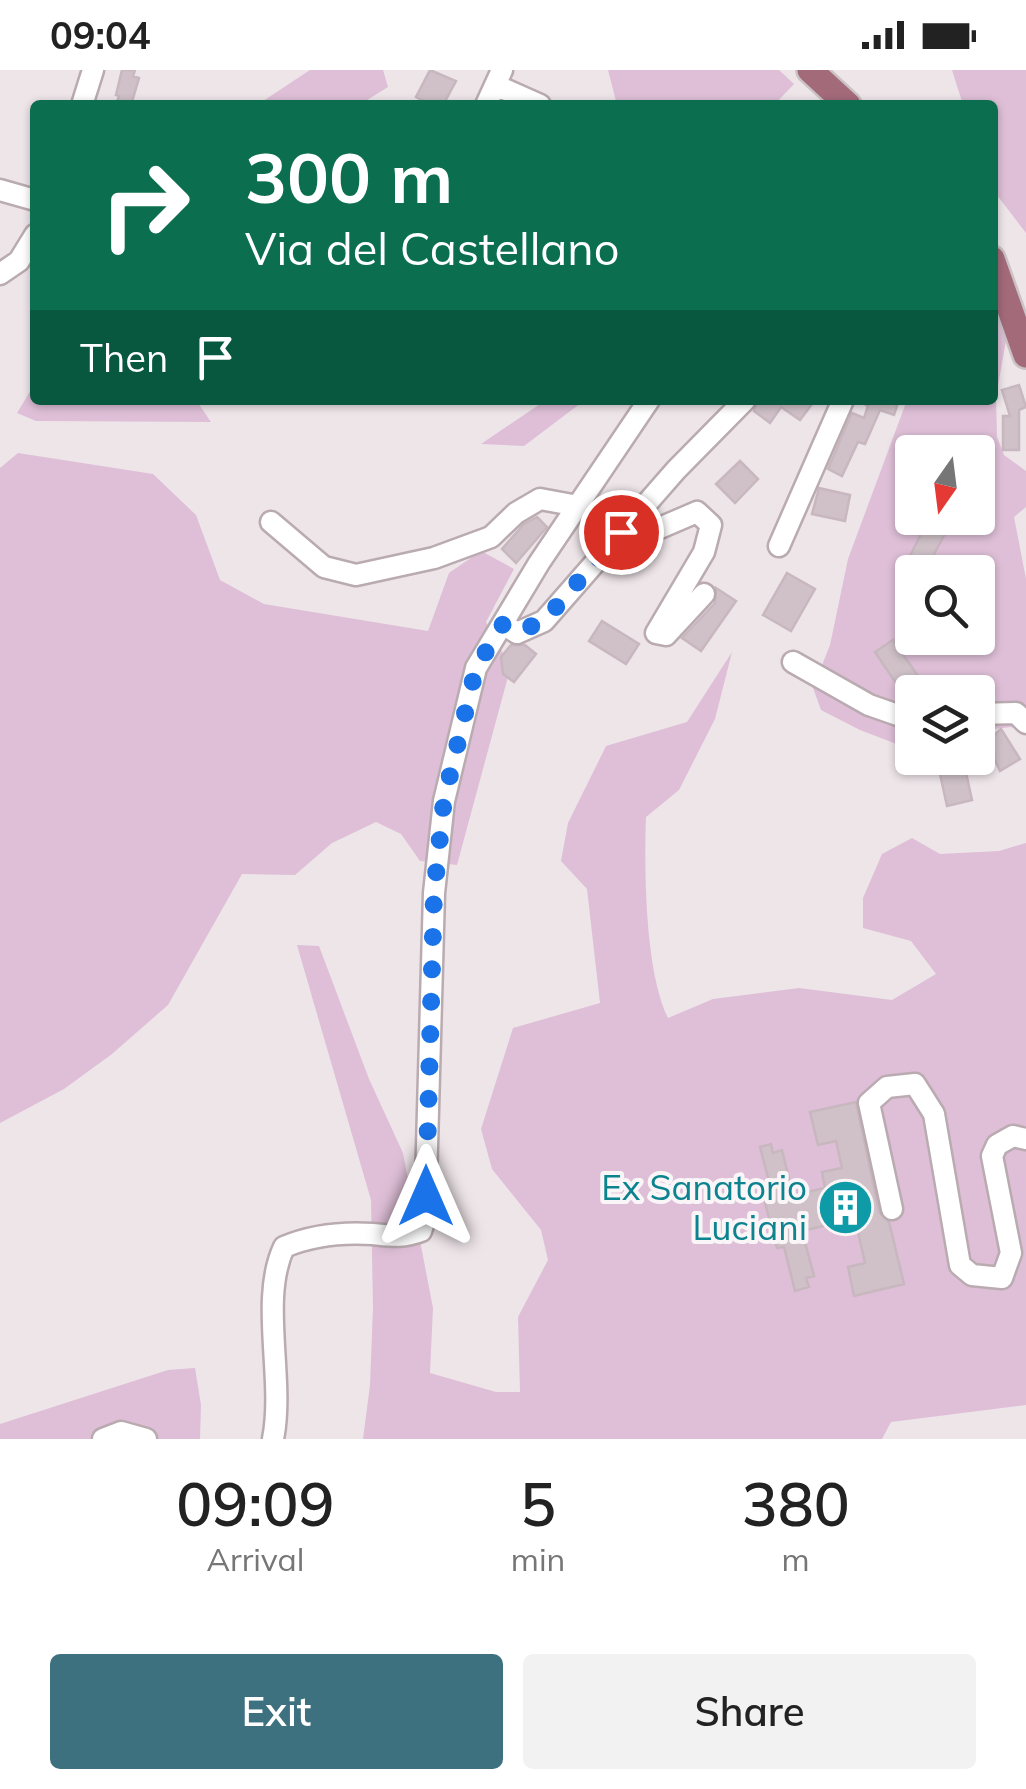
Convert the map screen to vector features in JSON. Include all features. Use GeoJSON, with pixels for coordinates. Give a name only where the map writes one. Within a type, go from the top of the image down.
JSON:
{"type":"FeatureCollection","features":[{"type":"Feature","properties":{"kind":"main road"},"geometry":{"type":"LineString","coordinates":[[810,70],[841,100]]}},
{"type":"Feature","properties":{"kind":"main road"},"geometry":{"type":"LineString","coordinates":[[998,276],[1026,355]]}},
{"type":"Feature","properties":{"kind":"street"},"geometry":{"type":"LineString","coordinates":[[84,100],[93,70]]}},
{"type":"Feature","properties":{"kind":"street"},"geometry":{"type":"LineString","coordinates":[[498,78],[532,100]]}},
{"type":"Feature","properties":{"kind":"street"},"geometry":{"type":"LineString","coordinates":[[0,190],[30,199]]}},
{"type":"Feature","properties":{"kind":"street"},"geometry":{"type":"LineString","coordinates":[[0,274],[19,260],[30,243]]}},
{"type":"Feature","properties":{"kind":"street"},"geometry":{"type":"LineString","coordinates":[[273,1439],[278,1385],[273,1288],[276,1264],[284,1247],[303,1239],[335,1234],[404,1238],[421,1232],[425,1219],[434,893],[444,800],[476,668],[646,405]]}},
{"type":"Feature","properties":{"kind":"street"},"geometry":{"type":"LineString","coordinates":[[503,624],[517,632],[544,621],[739,405]]}},
{"type":"Feature","properties":{"kind":"street"},"geometry":{"type":"LineString","coordinates":[[780,546],[840,405]]}},
{"type":"Feature","properties":{"kind":"street"},"geometry":{"type":"LineString","coordinates":[[271,522],[324,567],[356,575],[434,558],[491,537],[516,513],[540,499],[578,506]]}},
{"type":"Feature","properties":{"kind":"street"},"geometry":{"type":"LineString","coordinates":[[621,532],[640,536],[697,512],[711,525],[704,552],[656,633],[666,635],[704,594]]}},
{"type":"Feature","properties":{"kind":"street"},"geometry":{"type":"LineString","coordinates":[[793,662],[869,705],[895,714]]}},
{"type":"Feature","properties":{"kind":"street"},"geometry":{"type":"LineString","coordinates":[[995,714],[1016,713],[1026,722]]}},
{"type":"Feature","properties":{"kind":"street"},"geometry":{"type":"LineString","coordinates":[[892,1209],[869,1103],[887,1087],[915,1084],[934,1114],[960,1264],[972,1275],[1002,1278],[1011,1253],[992,1156],[997,1145],[1014,1136],[1026,1139]]}},
{"type":"Feature","properties":{"kind":"street"},"geometry":{"type":"LineString","coordinates":[[102,1439],[122,1432],[146,1439]]}},
{"type":"Feature","properties":{"kind":"shaded area"},"geometry":{"type":"Polygon","coordinates":[[[310,70],[383,70],[388,87],[367,100],[265,100],[310,70]]]}},
{"type":"Feature","properties":{"kind":"shaded area"},"geometry":{"type":"Polygon","coordinates":[[[608,70],[779,70],[794,84],[779,100],[616,100],[608,70]]]}},
{"type":"Feature","properties":{"kind":"shaded area"},"geometry":{"type":"Polygon","coordinates":[[[952,70],[1026,70],[1026,233],[998,197],[998,100],[961,100],[952,70]]]}},
{"type":"Feature","properties":{"kind":"shaded area"},"geometry":{"type":"Polygon","coordinates":[[[998,305],[1007,335],[998,386],[998,305]]]}},
{"type":"Feature","properties":{"kind":"shaded area"},"geometry":{"type":"Polygon","coordinates":[[[30,391],[30,405],[199,405],[211,422],[36,421],[17,413],[30,391]]]}},
{"type":"Feature","properties":{"kind":"shaded area"},"geometry":{"type":"Polygon","coordinates":[[[539,405],[578,405],[524,446],[481,444],[539,405]]]}},
{"type":"Feature","properties":{"kind":"shaded area"},"geometry":{"type":"Polygon","coordinates":[[[905,405],[996,405],[997,437],[1004,455],[1026,471],[1026,507],[1014,517],[1026,579],[1026,733],[1011,727],[995,729],[995,675],[895,675],[895,743],[860,730],[821,710],[813,688],[830,645],[848,559],[905,405]]]}},
{"type":"Feature","properties":{"kind":"shaded area"},"geometry":{"type":"Polygon","coordinates":[[[18,453],[153,474],[196,515],[220,580],[264,604],[428,631],[449,573],[481,551],[514,569],[486,622],[506,659],[509,673],[457,865],[420,861],[401,834],[376,822],[332,843],[295,875],[242,874],[168,1005],[64,1089],[0,1123],[0,468],[18,453]]]}},
{"type":"Feature","properties":{"kind":"shaded area"},"geometry":{"type":"Polygon","coordinates":[[[732,652],[715,719],[679,790],[646,817],[650,948],[668,1018],[713,999],[799,988],[892,1000],[936,974],[911,941],[863,928],[863,898],[882,854],[912,838],[940,854],[999,851],[1026,843],[1026,1405],[891,1422],[882,1439],[363,1439],[373,1307],[371,1200],[297,945],[319,946],[369,1079],[403,1153],[433,1308],[430,1373],[496,1392],[520,1392],[518,1317],[548,1260],[541,1230],[492,1169],[481,1129],[513,1028],[600,1003],[587,889],[561,861],[568,823],[606,746],[687,722],[732,652]]]}},
{"type":"Feature","properties":{"kind":"shaded area"},"geometry":{"type":"Polygon","coordinates":[[[195,1368],[201,1405],[200,1439],[0,1439],[0,1424],[168,1370],[195,1368]]]}},
{"type":"Feature","properties":{"kind":"building"},"geometry":{"type":"Polygon","coordinates":[[[122,70],[135,70],[133,76],[139,78],[132,100],[118,100],[122,70]]]}},
{"type":"Feature","properties":{"kind":"building"},"geometry":{"type":"Polygon","coordinates":[[[430,70],[456,81],[446,100],[416,97],[430,70]]]}},
{"type":"Feature","properties":{"kind":"building"},"geometry":{"type":"Polygon","coordinates":[[[1019,385],[1026,407],[1019,410],[1019,450],[1003,450],[1003,416],[1010,416],[1002,390],[1019,385]]]}},
{"type":"Feature","properties":{"kind":"building"},"geometry":{"type":"Polygon","coordinates":[[[756,405],[811,405],[800,420],[781,407],[770,423],[754,411],[756,405]]]}},
{"type":"Feature","properties":{"kind":"building"},"geometry":{"type":"Polygon","coordinates":[[[897,405],[894,415],[880,410],[865,444],[858,442],[842,476],[828,469],[852,413],[864,418],[868,406],[897,405]]]}},
{"type":"Feature","properties":{"kind":"building"},"geometry":{"type":"Polygon","coordinates":[[[740,461],[758,479],[735,503],[716,484],[740,461]]]}},
{"type":"Feature","properties":{"kind":"building"},"geometry":{"type":"Polygon","coordinates":[[[819,488],[850,495],[845,521],[812,514],[819,488]]]}},
{"type":"Feature","properties":{"kind":"building"},"geometry":{"type":"Polygon","coordinates":[[[537,517],[547,527],[516,563],[502,549],[524,524],[537,517]]]}},
{"type":"Feature","properties":{"kind":"building"},"geometry":{"type":"Polygon","coordinates":[[[920,535],[944,535],[934,555],[910,555],[920,535]]]}},
{"type":"Feature","properties":{"kind":"building"},"geometry":{"type":"Polygon","coordinates":[[[787,573],[815,589],[791,631],[763,615],[787,573]]]}},
{"type":"Feature","properties":{"kind":"building"},"geometry":{"type":"Polygon","coordinates":[[[716,588],[736,601],[701,651],[682,638],[715,603],[716,588]]]}},
{"type":"Feature","properties":{"kind":"building"},"geometry":{"type":"Polygon","coordinates":[[[602,621],[639,644],[626,664],[589,641],[602,621]]]}},
{"type":"Feature","properties":{"kind":"building"},"geometry":{"type":"Polygon","coordinates":[[[893,640],[895,655],[903,655],[917,675],[895,675],[895,682],[875,652],[893,640]]]}},
{"type":"Feature","properties":{"kind":"building"},"geometry":{"type":"Polygon","coordinates":[[[511,645],[525,645],[536,654],[514,682],[503,674],[501,657],[511,645]]]}},
{"type":"Feature","properties":{"kind":"building"},"geometry":{"type":"Polygon","coordinates":[[[1001,729],[1020,759],[1000,771],[995,761],[995,734],[1001,729]]]}},
{"type":"Feature","properties":{"kind":"building"},"geometry":{"type":"Polygon","coordinates":[[[940,775],[967,775],[972,800],[947,806],[940,775]]]}},
{"type":"Feature","properties":{"kind":"building","name":"Ex Sanatorio Luciani"},"geometry":{"type":"Polygon","coordinates":[[[856,1102],[879,1212],[889,1222],[904,1284],[854,1296],[848,1267],[865,1263],[858,1232],[847,1234],[844,1221],[802,1231],[814,1276],[806,1278],[809,1287],[795,1291],[784,1247],[777,1248],[762,1191],[771,1189],[760,1147],[771,1144],[773,1153],[782,1150],[793,1195],[825,1188],[822,1172],[842,1168],[836,1141],[818,1145],[810,1112],[856,1102]]]}},
{"type":"Feature","properties":{"kind":"place","name":"Ex Sanatorio Luciani"},"geometry":{"type":"Point","coordinates":[846,1207]}},
{"type":"Feature","properties":{"kind":"route"},"geometry":{"type":"LineString","coordinates":[[426,1196],[434,893],[444,800],[476,668],[503,624],[517,632],[544,621],[621,532]]}}]}
